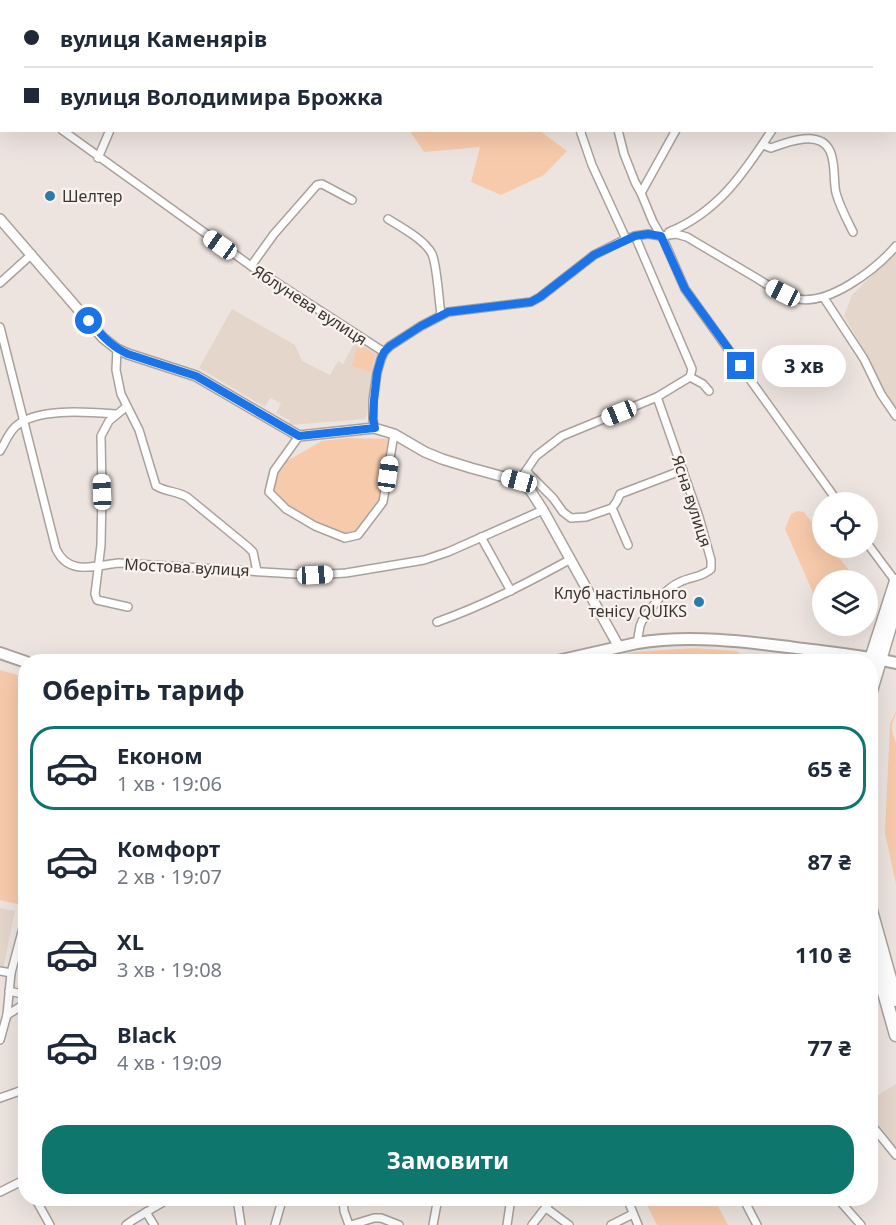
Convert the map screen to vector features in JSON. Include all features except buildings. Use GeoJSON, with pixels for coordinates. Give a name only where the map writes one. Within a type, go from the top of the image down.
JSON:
{"type":"FeatureCollection","features":[{"type":"Feature","properties":{"kind":"main road"},"geometry":{"type":"LineString","coordinates":[[876,654],[896,582]]}},
{"type":"Feature","properties":{"kind":"main road"},"geometry":{"type":"LineString","coordinates":[[877,654],[892,628],[896,606]]}},
{"type":"Feature","properties":{"kind":"main road"},"geometry":{"type":"LineString","coordinates":[[588,654],[637,643],[687,639],[750,642],[840,654]]}},
{"type":"Feature","properties":{"kind":"main road"},"geometry":{"type":"LineString","coordinates":[[0,653],[18,659]]}},
{"type":"Feature","properties":{"kind":"main road"},"geometry":{"type":"LineString","coordinates":[[878,661],[896,663]]}},
{"type":"Feature","properties":{"kind":"main road"},"geometry":{"type":"LineString","coordinates":[[878,936],[896,1000]]}},
{"type":"Feature","properties":{"kind":"main road"},"geometry":{"type":"LineString","coordinates":[[878,971],[896,1035]]}},
{"type":"Feature","properties":{"kind":"street","name":"Яблунева вулиця"},"geometry":{"type":"LineString","coordinates":[[65,132],[250,267],[384,352]]}},
{"type":"Feature","properties":{"kind":"street"},"geometry":{"type":"LineString","coordinates":[[98,158],[109,132]]}},
{"type":"Feature","properties":{"kind":"street"},"geometry":{"type":"LineString","coordinates":[[581,132],[592,165],[626,239]]}},
{"type":"Feature","properties":{"kind":"street"},"geometry":{"type":"LineString","coordinates":[[618,132],[635,182],[685,289],[831,492]]}},
{"type":"Feature","properties":{"kind":"street"},"geometry":{"type":"LineString","coordinates":[[641,193],[675,132]]}},
{"type":"Feature","properties":{"kind":"street"},"geometry":{"type":"LineString","coordinates":[[661,236],[678,229],[716,204],[771,132]]}},
{"type":"Feature","properties":{"kind":"street"},"geometry":{"type":"LineString","coordinates":[[763,145],[771,148],[795,140],[810,139],[824,143],[830,150],[838,199],[853,232]]}},
{"type":"Feature","properties":{"kind":"street"},"geometry":{"type":"LineString","coordinates":[[250,267],[274,234],[317,185],[322,184],[352,200]]}},
{"type":"Feature","properties":{"kind":"street"},"geometry":{"type":"LineString","coordinates":[[0,219],[103,338],[117,349],[196,376],[299,436],[375,428],[394,434],[434,456],[519,481],[530,490],[543,510],[619,647]]}},
{"type":"Feature","properties":{"kind":"street"},"geometry":{"type":"LineString","coordinates":[[388,219],[408,231],[426,246],[432,255],[441,315]]}},
{"type":"Feature","properties":{"kind":"street"},"geometry":{"type":"LineString","coordinates":[[375,428],[373,419],[377,373],[384,352],[390,346],[448,312],[531,302],[594,255],[626,239],[648,234],[661,236],[676,234],[687,237],[795,299],[810,300],[824,298],[869,272],[896,246]]}},
{"type":"Feature","properties":{"kind":"street"},"geometry":{"type":"LineString","coordinates":[[519,481],[536,456],[562,436],[657,397],[690,377],[692,369],[635,236]]}},
{"type":"Feature","properties":{"kind":"street"},"geometry":{"type":"LineString","coordinates":[[0,283],[32,254]]}},
{"type":"Feature","properties":{"kind":"street"},"geometry":{"type":"LineString","coordinates":[[824,298],[864,359],[881,394],[896,416]]}},
{"type":"Feature","properties":{"kind":"street","name":"Мостова вулиця"},"geometry":{"type":"LineString","coordinates":[[0,327],[58,554],[74,566],[93,568],[119,563],[315,575],[346,573],[424,560],[448,552],[543,510]]}},
{"type":"Feature","properties":{"kind":"street"},"geometry":{"type":"LineString","coordinates":[[117,349],[118,383],[126,407],[139,430],[156,486],[187,497],[248,547],[253,552],[258,571]]}},
{"type":"Feature","properties":{"kind":"street"},"geometry":{"type":"LineString","coordinates":[[690,377],[703,384],[709,391]]}},
{"type":"Feature","properties":{"kind":"street","name":"Ясна вулиця"},"geometry":{"type":"LineString","coordinates":[[637,643],[642,621],[664,594],[682,580],[711,569],[711,560],[699,517],[657,397]]}},
{"type":"Feature","properties":{"kind":"street"},"geometry":{"type":"LineString","coordinates":[[126,407],[116,414],[101,436],[102,492],[96,598],[100,601],[128,607]]}},
{"type":"Feature","properties":{"kind":"street"},"geometry":{"type":"LineString","coordinates":[[0,451],[9,435],[24,421],[54,413],[116,414]]}},
{"type":"Feature","properties":{"kind":"street"},"geometry":{"type":"LineString","coordinates":[[299,436],[274,471],[269,492],[286,509],[315,526],[345,538],[358,535],[383,502],[394,434]]}},
{"type":"Feature","properties":{"kind":"street"},"geometry":{"type":"LineString","coordinates":[[526,471],[553,498],[563,512],[572,518],[586,517],[612,508],[620,494],[683,470]]}},
{"type":"Feature","properties":{"kind":"street"},"geometry":{"type":"LineString","coordinates":[[612,508],[628,544]]}},
{"type":"Feature","properties":{"kind":"street"},"geometry":{"type":"LineString","coordinates":[[481,537],[511,591]]}},
{"type":"Feature","properties":{"kind":"street"},"geometry":{"type":"LineString","coordinates":[[878,558],[896,582]]}},
{"type":"Feature","properties":{"kind":"street"},"geometry":{"type":"LineString","coordinates":[[437,622],[511,591],[571,559]]}},
{"type":"Feature","properties":{"kind":"street"},"geometry":{"type":"LineString","coordinates":[[0,1040],[7,1015],[11,973],[18,949]]}},
{"type":"Feature","properties":{"kind":"street"},"geometry":{"type":"LineString","coordinates":[[0,971],[11,973]]}},
{"type":"Feature","properties":{"kind":"street"},"geometry":{"type":"LineString","coordinates":[[9,991],[18,993]]}},
{"type":"Feature","properties":{"kind":"street"},"geometry":{"type":"LineString","coordinates":[[7,1015],[18,1008]]}},
{"type":"Feature","properties":{"kind":"street"},"geometry":{"type":"LineString","coordinates":[[0,1098],[18,1092]]}},
{"type":"Feature","properties":{"kind":"street"},"geometry":{"type":"LineString","coordinates":[[878,1133],[896,1155]]}},
{"type":"Feature","properties":{"kind":"street"},"geometry":{"type":"LineString","coordinates":[[0,1192],[18,1183]]}},
{"type":"Feature","properties":{"kind":"street"},"geometry":{"type":"LineString","coordinates":[[39,1206],[50,1225]]}},
{"type":"Feature","properties":{"kind":"street"},"geometry":{"type":"LineString","coordinates":[[126,1225],[156,1206]]}},
{"type":"Feature","properties":{"kind":"street"},"geometry":{"type":"LineString","coordinates":[[238,1206],[241,1225]]}},
{"type":"Feature","properties":{"kind":"street"},"geometry":{"type":"LineString","coordinates":[[275,1225],[280,1206]]}},
{"type":"Feature","properties":{"kind":"street"},"geometry":{"type":"LineString","coordinates":[[344,1206],[350,1225],[374,1218],[381,1218],[399,1225]]}},
{"type":"Feature","properties":{"kind":"street"},"geometry":{"type":"LineString","coordinates":[[433,1225],[437,1206]]}},
{"type":"Feature","properties":{"kind":"street"},"geometry":{"type":"LineString","coordinates":[[507,1225],[510,1206]]}},
{"type":"Feature","properties":{"kind":"street"},"geometry":{"type":"LineString","coordinates":[[630,1206],[639,1225]]}},
{"type":"Feature","properties":{"kind":"street"},"geometry":{"type":"LineString","coordinates":[[746,1206],[757,1225]]}},
{"type":"Feature","properties":{"kind":"street"},"geometry":{"type":"LineString","coordinates":[[844,1206],[861,1225]]}},
{"type":"Feature","properties":{"kind":"street"},"geometry":{"type":"LineString","coordinates":[[532,1225],[546,1208],[569,1225]]}},
{"type":"Feature","properties":{"kind":"street"},"geometry":{"type":"LineString","coordinates":[[146,1212],[154,1225]]}},
{"type":"Feature","properties":{"kind":"street"},"geometry":{"type":"LineString","coordinates":[[612,1225],[633,1214]]}},
{"type":"Feature","properties":{"kind":"shaded area"},"geometry":{"type":"Polygon","coordinates":[[[411,132],[541,132],[567,151],[544,175],[501,195],[471,182],[480,147],[424,152],[411,132]]]}},
{"type":"Feature","properties":{"kind":"shaded area"},"geometry":{"type":"Polygon","coordinates":[[[896,252],[896,411],[880,389],[868,357],[844,316],[852,295],[896,252]]]}},
{"type":"Feature","properties":{"kind":"shaded area"},"geometry":{"type":"Polygon","coordinates":[[[232,309],[295,345],[302,361],[330,375],[338,361],[343,364],[357,338],[378,352],[365,419],[290,425],[289,420],[276,413],[281,403],[270,398],[265,407],[199,368],[232,309]]]}},
{"type":"Feature","properties":{"kind":"shaded area"},"geometry":{"type":"Polygon","coordinates":[[[358,344],[375,355],[370,372],[352,366],[358,344]]]}},
{"type":"Feature","properties":{"kind":"shaded area"},"geometry":{"type":"Polygon","coordinates":[[[348,438],[388,439],[379,501],[356,533],[347,537],[316,524],[287,507],[271,491],[275,472],[285,462],[322,441],[348,438]]]}},
{"type":"Feature","properties":{"kind":"shaded area"},"geometry":{"type":"Polygon","coordinates":[[[797,511],[804,512],[812,523],[812,558],[839,558],[849,570],[812,570],[812,590],[785,529],[791,514],[797,511]]]}},
{"type":"Feature","properties":{"kind":"shaded area"},"geometry":{"type":"Polygon","coordinates":[[[693,648],[737,651],[742,654],[624,654],[693,648]]]}},
{"type":"Feature","properties":{"kind":"shaded area"},"geometry":{"type":"Polygon","coordinates":[[[0,670],[18,675],[18,904],[0,900],[0,670]]]}},
{"type":"Feature","properties":{"kind":"shaded area"},"geometry":{"type":"Polygon","coordinates":[[[896,711],[892,727],[896,743],[896,884],[885,833],[890,724],[896,711]]]}},
{"type":"Feature","properties":{"kind":"shaded area"},"geometry":{"type":"Polygon","coordinates":[[[0,908],[15,911],[3,969],[0,969],[0,908]]]}},
{"type":"Feature","properties":{"kind":"shaded area"},"geometry":{"type":"Polygon","coordinates":[[[896,1084],[896,1155],[878,1129],[878,1095],[896,1084]]]}},
{"type":"Feature","properties":{"kind":"shaded area"},"geometry":{"type":"Polygon","coordinates":[[[648,1206],[718,1206],[728,1225],[657,1225],[648,1206]]]}},
{"type":"Feature","properties":{"kind":"place","name":"Шелтер"},"geometry":{"type":"Point","coordinates":[50,196]}},
{"type":"Feature","properties":{"kind":"place","name":"Клуб настільного тенісу QUIKS"},"geometry":{"type":"Point","coordinates":[699,602]}},
{"type":"Feature","properties":{"kind":"route"},"geometry":{"type":"LineString","coordinates":[[89,321],[103,338],[117,349],[196,376],[299,436],[375,428],[373,419],[377,373],[384,352],[390,346],[448,312],[531,302],[594,255],[626,239],[648,234],[661,236],[685,289],[741,366]]}}]}
